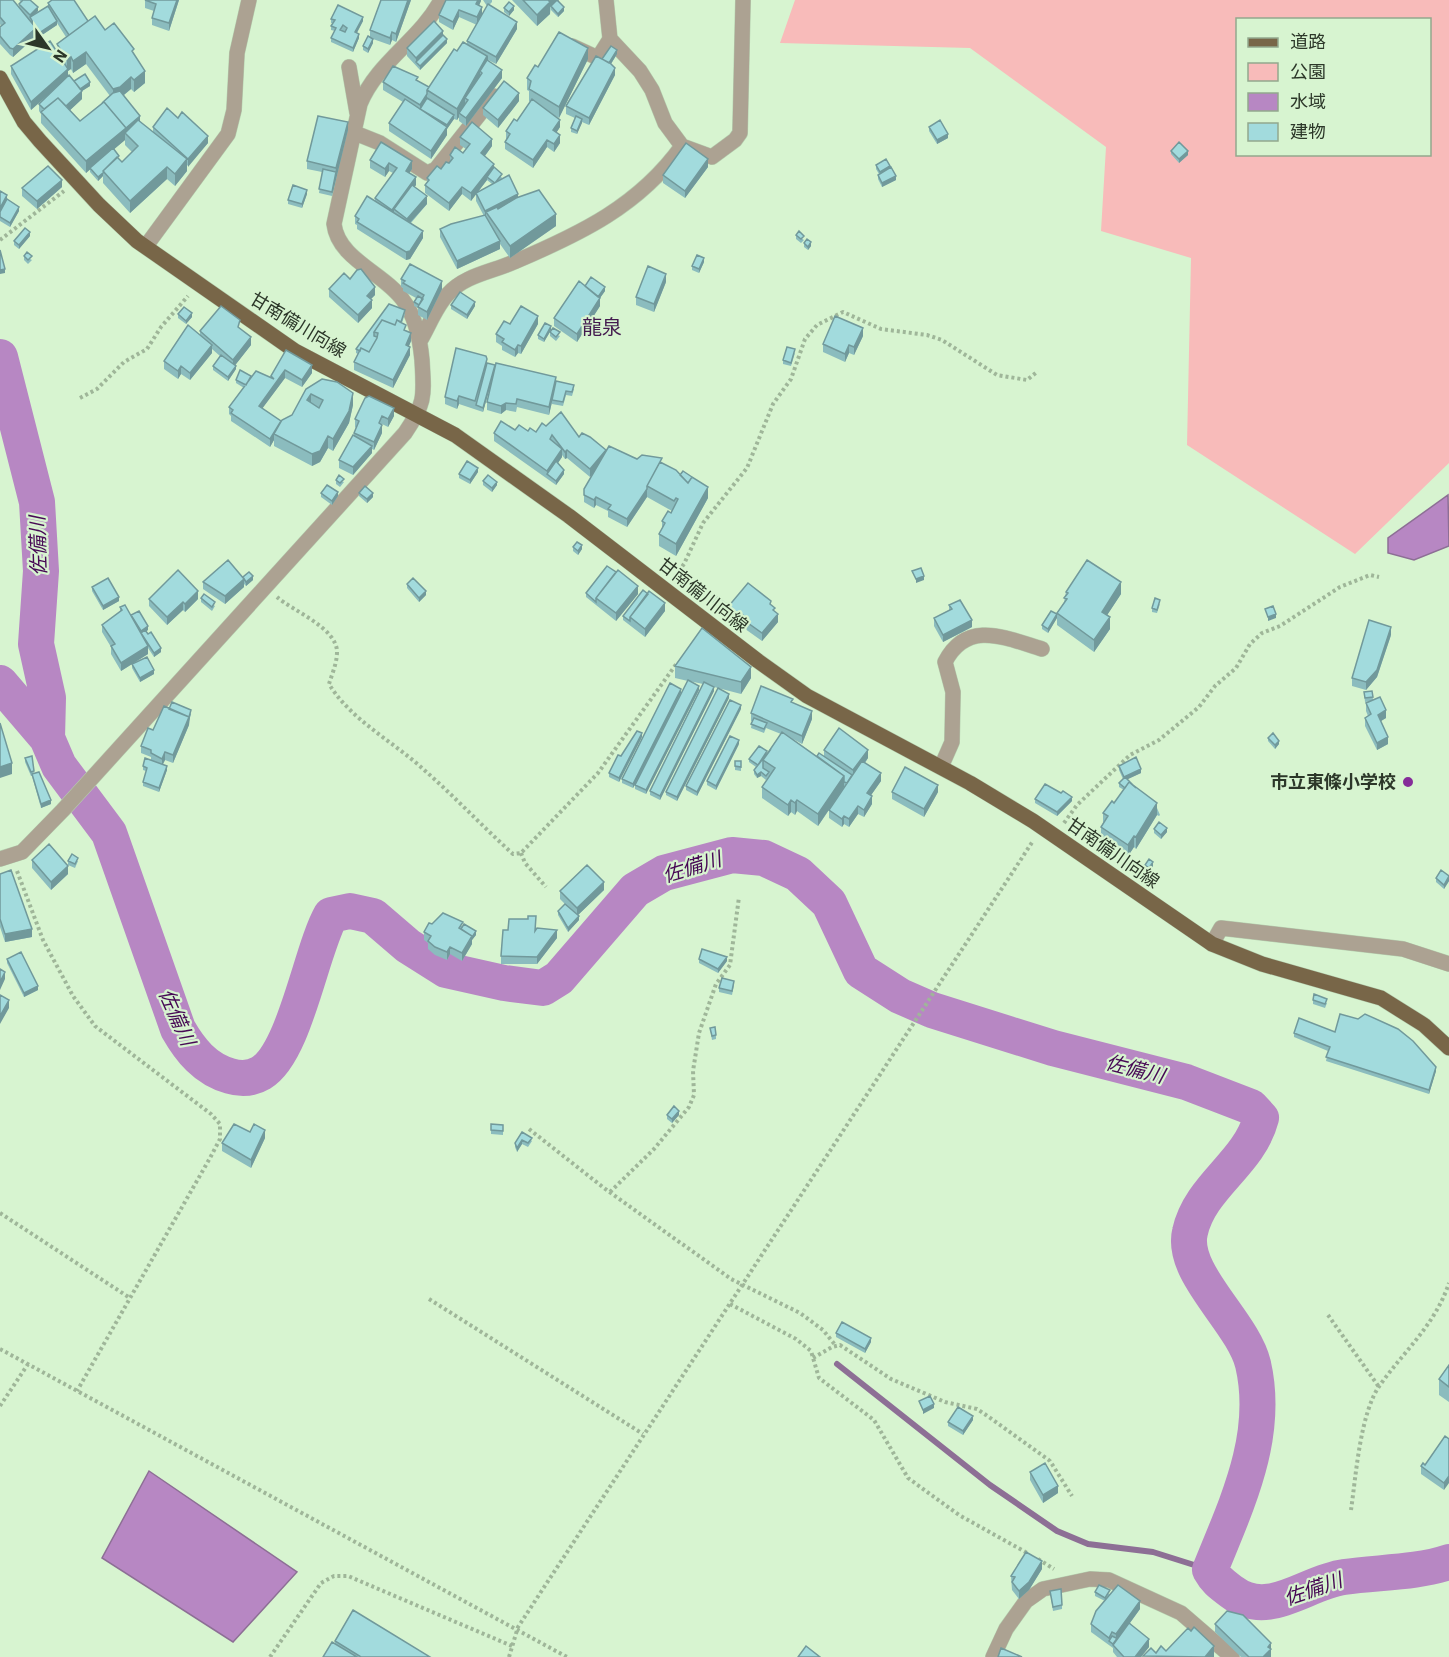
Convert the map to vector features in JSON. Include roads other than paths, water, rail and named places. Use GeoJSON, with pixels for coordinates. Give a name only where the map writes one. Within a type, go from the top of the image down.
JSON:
{"type":"FeatureCollection","features":[{"type":"Feature","properties":{"kind":"main road","name":"甘南備川向線"},"geometry":{"type":"LineString","coordinates":[[0,78],[24,122],[76,181],[121,227],[295,351],[418,414],[501,466],[807,696],[941,767],[1042,827],[1212,944],[1262,964],[1381,998],[1424,1025],[1449,1048]]}},
{"type":"Feature","properties":{"kind":"street"},"geometry":{"type":"LineString","coordinates":[[146,246],[228,134],[234,110],[237,53],[249,0]]}},
{"type":"Feature","properties":{"kind":"street"},"geometry":{"type":"LineString","coordinates":[[6,858],[22,852],[63,810],[405,433],[418,414],[423,401],[424,389],[420,341],[405,302],[396,291],[348,251],[335,233],[335,213],[365,90],[374,77],[423,29],[441,0]]}},
{"type":"Feature","properties":{"kind":"street"},"geometry":{"type":"LineString","coordinates":[[606,0],[610,39],[640,72],[652,90],[665,123],[682,146],[712,156],[723,150],[740,133],[743,0]]}},
{"type":"Feature","properties":{"kind":"street"},"geometry":{"type":"LineString","coordinates":[[561,41],[598,58],[610,39]]}},
{"type":"Feature","properties":{"kind":"street"},"geometry":{"type":"LineString","coordinates":[[349,67],[353,104],[358,116]]}},
{"type":"Feature","properties":{"kind":"street"},"geometry":{"type":"LineString","coordinates":[[354,133],[380,143],[427,173],[436,169],[503,85]]}},
{"type":"Feature","properties":{"kind":"street"},"geometry":{"type":"LineString","coordinates":[[420,341],[448,293],[468,278],[493,271],[557,241],[580,234],[647,187],[665,170],[682,146]]}},
{"type":"Feature","properties":{"kind":"street"},"geometry":{"type":"LineString","coordinates":[[941,767],[952,742],[953,692],[945,662],[950,653],[958,644],[981,633],[1042,649]]}},
{"type":"Feature","properties":{"kind":"street"},"geometry":{"type":"LineString","coordinates":[[1212,944],[1221,928],[1403,949],[1449,963]]}},
{"type":"Feature","properties":{"kind":"street"},"geometry":{"type":"LineString","coordinates":[[993,1657],[1006,1629],[1026,1601],[1043,1589],[1090,1579],[1109,1580],[1181,1613],[1232,1657]]}},
{"type":"Feature","properties":{"kind":"water"},"geometry":{"type":"Polygon","coordinates":[[[1448,495],[1449,546],[1414,560],[1388,553],[1388,538],[1448,495]]]}},
{"type":"Feature","properties":{"kind":"water"},"geometry":{"type":"Polygon","coordinates":[[[149,1471],[297,1572],[233,1642],[102,1558],[149,1471]]]}},
{"type":"Feature","properties":{"kind":"waterway","name":"佐備川"},"geometry":{"type":"LineString","coordinates":[[0,357],[37,502],[41,571],[36,644],[48,698],[47,738],[59,766],[109,833],[178,1029],[193,1051],[206,1064],[221,1073],[246,1078],[261,1073],[273,1062],[293,1023],[316,952],[331,915],[350,911],[373,916],[408,946],[446,970],[504,983],[543,988],[559,978],[635,890],[664,873],[732,855],[764,858],[798,874],[829,903],[861,971],[900,996],[932,1010],[1053,1048],[1186,1082],[1251,1107],[1261,1118],[1246,1149],[1204,1201],[1195,1216],[1190,1232],[1189,1248],[1194,1264],[1247,1348],[1253,1364],[1257,1391],[1257,1418],[1248,1470],[1210,1570],[1217,1580],[1246,1600],[1274,1601],[1330,1580],[1411,1570],[1449,1562]]}},
{"type":"Feature","properties":{"kind":"waterway"},"geometry":{"type":"LineString","coordinates":[[0,683],[47,738]]}},
{"type":"Feature","properties":{"kind":"waterway"},"geometry":{"type":"LineString","coordinates":[[837,1364],[990,1485],[1057,1531],[1088,1544],[1153,1552],[1210,1570]]}},
{"type":"Feature","properties":{"kind":"place","name":"市立東條小学校"},"geometry":{"type":"Point","coordinates":[1408,782]}},
{"type":"Feature","properties":{"kind":"district","name":"龍泉"},"geometry":{"type":"Point","coordinates":[602,327]}}]}
